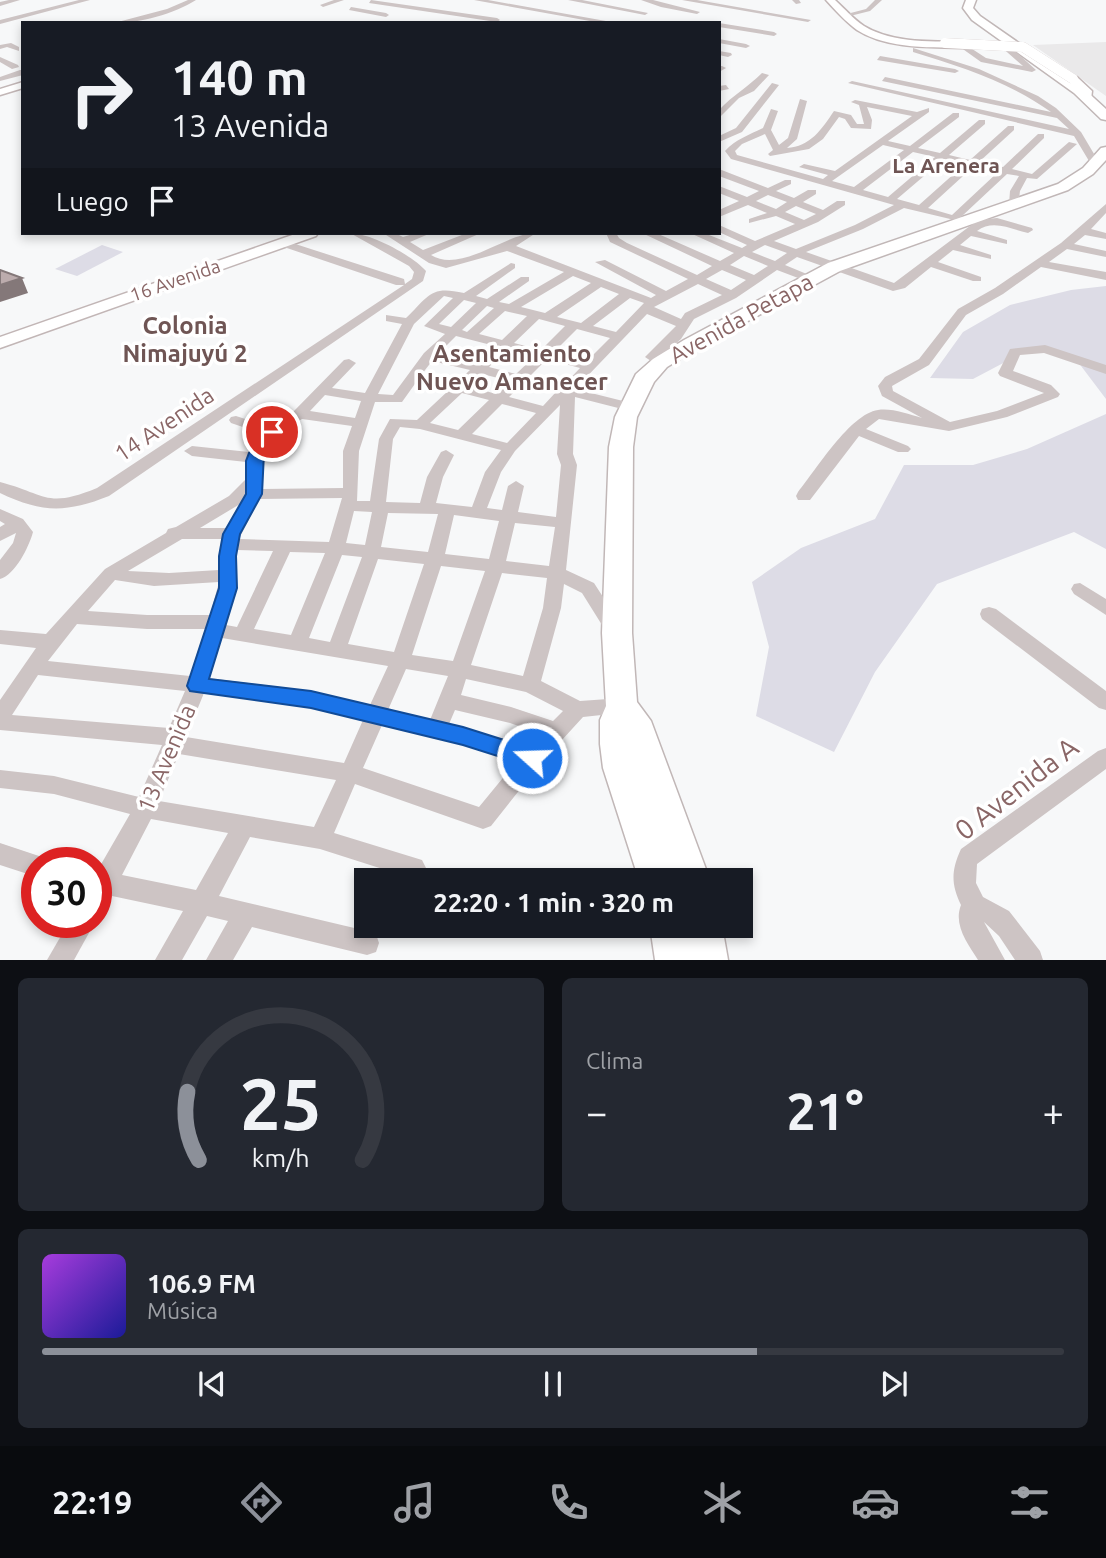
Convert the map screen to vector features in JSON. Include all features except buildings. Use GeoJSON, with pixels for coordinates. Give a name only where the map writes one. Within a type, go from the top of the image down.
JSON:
{"type":"FeatureCollection","features":[{"type":"Feature","properties":{"kind":"main road"},"geometry":{"type":"LineString","coordinates":[[832,0],[865,31],[917,47],[1003,45],[1020,50]]}},
{"type":"Feature","properties":{"kind":"main road"},"geometry":{"type":"LineString","coordinates":[[971,0],[968,8],[972,15],[1104,112]]}},
{"type":"Feature","properties":{"kind":"main road"},"geometry":{"type":"LineString","coordinates":[[917,47],[945,43],[1023,47],[1073,79],[1085,90],[1087,97]]}},
{"type":"Feature","properties":{"kind":"main road"},"geometry":{"type":"LineString","coordinates":[[0,92],[21,86]]}},
{"type":"Feature","properties":{"kind":"main road","name":"Avenida Petapa"},"geometry":{"type":"LineString","coordinates":[[653,868],[620,768],[616,720],[622,706],[617,633],[621,447],[630,407],[644,379],[683,335],[836,267],[1063,187],[1100,158]]}},
{"type":"Feature","properties":{"kind":"main road","name":"16 Avenida"},"geometry":{"type":"LineString","coordinates":[[0,333],[282,238],[300,235]]}},
{"type":"Feature","properties":{"kind":"main road","name":"16 Avenida"},"geometry":{"type":"LineString","coordinates":[[0,343],[282,238]]}},
{"type":"Feature","properties":{"kind":"main road","name":"Avenida Petapa"},"geometry":{"type":"LineString","coordinates":[[622,706],[635,721],[688,868]]}},
{"type":"Feature","properties":{"kind":"main road"},"geometry":{"type":"LineString","coordinates":[[671,938],[675,960]]}},
{"type":"Feature","properties":{"kind":"main road"},"geometry":{"type":"LineString","coordinates":[[705,938],[708,960]]}},
{"type":"Feature","properties":{"kind":"street"},"geometry":{"type":"LineString","coordinates":[[0,4],[17,0]]}},
{"type":"Feature","properties":{"kind":"street"},"geometry":{"type":"LineString","coordinates":[[0,13],[56,0],[79,3]]}},
{"type":"Feature","properties":{"kind":"street"},"geometry":{"type":"LineString","coordinates":[[3,23],[87,0]]}},
{"type":"Feature","properties":{"kind":"street"},"geometry":{"type":"LineString","coordinates":[[125,21],[169,10],[177,2],[194,0]]}},
{"type":"Feature","properties":{"kind":"street"},"geometry":{"type":"LineString","coordinates":[[311,2],[325,5],[341,0]]}},
{"type":"Feature","properties":{"kind":"street"},"geometry":{"type":"LineString","coordinates":[[417,0],[507,15]]}},
{"type":"Feature","properties":{"kind":"street"},"geometry":{"type":"LineString","coordinates":[[477,0],[603,21]]}},
{"type":"Feature","properties":{"kind":"street"},"geometry":{"type":"LineString","coordinates":[[571,0],[656,15]]}},
{"type":"Feature","properties":{"kind":"street"},"geometry":{"type":"LineString","coordinates":[[645,0],[704,13]]}},
{"type":"Feature","properties":{"kind":"street"},"geometry":{"type":"LineString","coordinates":[[621,21],[683,0],[808,20]]}},
{"type":"Feature","properties":{"kind":"street"},"geometry":{"type":"LineString","coordinates":[[725,0],[783,10]]}},
{"type":"Feature","properties":{"kind":"street"},"geometry":{"type":"LineString","coordinates":[[846,15],[868,10],[879,0]]}},
{"type":"Feature","properties":{"kind":"street"},"geometry":{"type":"LineString","coordinates":[[389,15],[351,9],[375,1],[490,21]]}},
{"type":"Feature","properties":{"kind":"street"},"geometry":{"type":"LineString","coordinates":[[402,17],[439,4]]}},
{"type":"Feature","properties":{"kind":"street"},"geometry":{"type":"LineString","coordinates":[[497,21],[523,8]]}},
{"type":"Feature","properties":{"kind":"street"},"geometry":{"type":"LineString","coordinates":[[141,21],[191,10]]}},
{"type":"Feature","properties":{"kind":"street"},"geometry":{"type":"LineString","coordinates":[[39,13],[58,18]]}},
{"type":"Feature","properties":{"kind":"street"},"geometry":{"type":"LineString","coordinates":[[550,21],[561,14]]}},
{"type":"Feature","properties":{"kind":"street"},"geometry":{"type":"LineString","coordinates":[[3,23],[21,23]]}},
{"type":"Feature","properties":{"kind":"street"},"geometry":{"type":"LineString","coordinates":[[3,23],[13,29]]}},
{"type":"Feature","properties":{"kind":"street"},"geometry":{"type":"LineString","coordinates":[[721,25],[774,34]]}},
{"type":"Feature","properties":{"kind":"street"},"geometry":{"type":"LineString","coordinates":[[721,35],[736,38]]}},
{"type":"Feature","properties":{"kind":"street"},"geometry":{"type":"LineString","coordinates":[[721,41],[746,46]]}},
{"type":"Feature","properties":{"kind":"street"},"geometry":{"type":"LineString","coordinates":[[903,43],[1013,86],[1042,102],[1062,118],[1075,139],[1100,158]]}},
{"type":"Feature","properties":{"kind":"street"},"geometry":{"type":"LineString","coordinates":[[0,47],[8,45],[16,50]]}},
{"type":"Feature","properties":{"kind":"street"},"geometry":{"type":"LineString","coordinates":[[963,45],[984,60],[1031,70],[1003,45]]}},
{"type":"Feature","properties":{"kind":"street"},"geometry":{"type":"LineString","coordinates":[[878,48],[917,47]]}},
{"type":"Feature","properties":{"kind":"street"},"geometry":{"type":"LineString","coordinates":[[879,89],[892,69],[917,47]]}},
{"type":"Feature","properties":{"kind":"street"},"geometry":{"type":"LineString","coordinates":[[880,58],[992,78]]}},
{"type":"Feature","properties":{"kind":"street"},"geometry":{"type":"LineString","coordinates":[[1,59],[20,68]]}},
{"type":"Feature","properties":{"kind":"street"},"geometry":{"type":"LineString","coordinates":[[0,71],[20,68]]}},
{"type":"Feature","properties":{"kind":"street"},"geometry":{"type":"LineString","coordinates":[[0,79],[20,68]]}},
{"type":"Feature","properties":{"kind":"street"},"geometry":{"type":"LineString","coordinates":[[892,69],[943,79]]}},
{"type":"Feature","properties":{"kind":"street"},"geometry":{"type":"LineString","coordinates":[[721,113],[736,96],[751,89],[765,75]]}},
{"type":"Feature","properties":{"kind":"street"},"geometry":{"type":"LineString","coordinates":[[885,79],[1062,118]]}},
{"type":"Feature","properties":{"kind":"street"},"geometry":{"type":"LineString","coordinates":[[852,83],[1075,139]]}},
{"type":"Feature","properties":{"kind":"street"},"geometry":{"type":"LineString","coordinates":[[721,138],[739,130],[775,85]]}},
{"type":"Feature","properties":{"kind":"street"},"geometry":{"type":"LineString","coordinates":[[1004,92],[1042,102]]}},
{"type":"Feature","properties":{"kind":"street"},"geometry":{"type":"LineString","coordinates":[[761,165],[792,139],[803,101]]}},
{"type":"Feature","properties":{"kind":"street"},"geometry":{"type":"LineString","coordinates":[[825,182],[922,112],[852,102]]}},
{"type":"Feature","properties":{"kind":"street"},"geometry":{"type":"LineString","coordinates":[[777,149],[795,152],[815,144],[837,113],[848,117],[854,126],[868,127],[869,120],[862,108],[864,104]]}},
{"type":"Feature","properties":{"kind":"street"},"geometry":{"type":"LineString","coordinates":[[774,111],[767,130],[739,142],[730,151],[734,157],[968,222],[1003,242]]}},
{"type":"Feature","properties":{"kind":"street"},"geometry":{"type":"LineString","coordinates":[[858,190],[956,115]]}},
{"type":"Feature","properties":{"kind":"street"},"geometry":{"type":"LineString","coordinates":[[891,199],[982,122]]}},
{"type":"Feature","properties":{"kind":"street"},"geometry":{"type":"LineString","coordinates":[[721,126],[739,130]]}},
{"type":"Feature","properties":{"kind":"street"},"geometry":{"type":"LineString","coordinates":[[923,207],[1011,128]]}},
{"type":"Feature","properties":{"kind":"street"},"geometry":{"type":"LineString","coordinates":[[767,130],[777,149]]}},
{"type":"Feature","properties":{"kind":"street"},"geometry":{"type":"LineString","coordinates":[[721,229],[760,243],[797,252],[892,287],[901,285],[952,246],[1005,171],[1041,136]]}},
{"type":"Feature","properties":{"kind":"street"},"geometry":{"type":"LineString","coordinates":[[881,142],[1034,177],[1075,139]]}},
{"type":"Feature","properties":{"kind":"street"},"geometry":{"type":"LineString","coordinates":[[722,176],[749,163]]}},
{"type":"Feature","properties":{"kind":"street"},"geometry":{"type":"LineString","coordinates":[[804,167],[837,174]]}},
{"type":"Feature","properties":{"kind":"street"},"geometry":{"type":"LineString","coordinates":[[742,181],[761,173],[812,192],[776,213],[753,222]]}},
{"type":"Feature","properties":{"kind":"street"},"geometry":{"type":"LineString","coordinates":[[722,176],[742,181],[823,213]]}},
{"type":"Feature","properties":{"kind":"street"},"geometry":{"type":"LineString","coordinates":[[1014,204],[1015,191],[1024,176]]}},
{"type":"Feature","properties":{"kind":"street"},"geometry":{"type":"LineString","coordinates":[[721,212],[749,202],[788,182]]}},
{"type":"Feature","properties":{"kind":"street"},"geometry":{"type":"LineString","coordinates":[[721,189],[804,223]]}},
{"type":"Feature","properties":{"kind":"street"},"geometry":{"type":"LineString","coordinates":[[478,511],[493,472],[510,448],[649,305],[760,243],[841,204]]}},
{"type":"Feature","properties":{"kind":"street"},"geometry":{"type":"LineString","coordinates":[[507,247],[628,293],[649,305],[683,335],[689,316],[732,295],[775,265],[797,252],[859,227],[904,204]]}},
{"type":"Feature","properties":{"kind":"street"},"geometry":{"type":"LineString","coordinates":[[721,212],[780,233]]}},
{"type":"Feature","properties":{"kind":"street"},"geometry":{"type":"LineString","coordinates":[[951,427],[887,393],[885,386],[890,380],[924,362],[962,312],[999,291],[1065,246],[1104,213]]}},
{"type":"Feature","properties":{"kind":"street"},"geometry":{"type":"LineString","coordinates":[[968,222],[994,220],[1028,230]]}},
{"type":"Feature","properties":{"kind":"street"},"geometry":{"type":"LineString","coordinates":[[1083,231],[1106,236]]}},
{"type":"Feature","properties":{"kind":"street","name":"14 Avenida"},"geometry":{"type":"LineString","coordinates":[[0,487],[31,502],[62,506],[82,502],[103,492],[417,281],[420,271],[413,264],[359,235]]}},
{"type":"Feature","properties":{"kind":"street"},"geometry":{"type":"LineString","coordinates":[[392,235],[438,264],[446,265],[507,247],[528,235]]}},
{"type":"Feature","properties":{"kind":"street"},"geometry":{"type":"LineString","coordinates":[[403,241],[420,235]]}},
{"type":"Feature","properties":{"kind":"street"},"geometry":{"type":"LineString","coordinates":[[423,254],[471,235]]}},
{"type":"Feature","properties":{"kind":"street"},"geometry":{"type":"LineString","coordinates":[[612,235],[614,240],[623,244],[662,278],[665,295]]}},
{"type":"Feature","properties":{"kind":"street"},"geometry":{"type":"LineString","coordinates":[[651,235],[755,280]]}},
{"type":"Feature","properties":{"kind":"street"},"geometry":{"type":"LineString","coordinates":[[700,235],[810,279]]}},
{"type":"Feature","properties":{"kind":"street"},"geometry":{"type":"LineString","coordinates":[[282,238],[400,282]]}},
{"type":"Feature","properties":{"kind":"street"},"geometry":{"type":"LineString","coordinates":[[952,246],[987,257]]}},
{"type":"Feature","properties":{"kind":"street"},"geometry":{"type":"LineString","coordinates":[[1065,246],[1106,254]]}},
{"type":"Feature","properties":{"kind":"street"},"geometry":{"type":"LineString","coordinates":[[601,262],[662,278],[696,280],[732,295]]}},
{"type":"Feature","properties":{"kind":"street"},"geometry":{"type":"LineString","coordinates":[[929,263],[977,279]]}},
{"type":"Feature","properties":{"kind":"street"},"geometry":{"type":"LineString","coordinates":[[1038,263],[1106,276]]}},
{"type":"Feature","properties":{"kind":"street"},"geometry":{"type":"LineString","coordinates":[[511,266],[464,297],[429,325],[589,366]]}},
{"type":"Feature","properties":{"kind":"street"},"geometry":{"type":"LineString","coordinates":[[471,335],[507,308],[573,271]]}},
{"type":"Feature","properties":{"kind":"street"},"geometry":{"type":"LineString","coordinates":[[325,391],[395,400],[416,377],[429,356],[453,331],[486,303],[525,279]]}},
{"type":"Feature","properties":{"kind":"street"},"geometry":{"type":"LineString","coordinates":[[420,425],[541,316],[600,283]]}},
{"type":"Feature","properties":{"kind":"street"},"geometry":{"type":"LineString","coordinates":[[419,289],[438,294]]}},
{"type":"Feature","properties":{"kind":"street"},"geometry":{"type":"LineString","coordinates":[[298,642],[336,548],[349,500],[351,451],[369,398],[409,322],[438,294],[443,292],[618,336]]}},
{"type":"Feature","properties":{"kind":"street"},"geometry":{"type":"LineString","coordinates":[[461,436],[501,399],[517,379],[580,325],[628,293]]}},
{"type":"Feature","properties":{"kind":"street"},"geometry":{"type":"LineString","coordinates":[[390,318],[409,322]]}},
{"type":"Feature","properties":{"kind":"street"},"geometry":{"type":"LineString","coordinates":[[804,496],[857,430],[876,415],[884,414],[925,425],[951,427],[1053,394],[1046,388],[1006,373],[1015,352],[1045,349],[1106,370]]}},
{"type":"Feature","properties":{"kind":"street"},"geometry":{"type":"LineString","coordinates":[[429,356],[630,407]]}},
{"type":"Feature","properties":{"kind":"street"},"geometry":{"type":"LineString","coordinates":[[230,539],[253,488],[255,457],[263,441],[325,391],[349,363]]}},
{"type":"Feature","properties":{"kind":"street"},"geometry":{"type":"LineString","coordinates":[[416,377],[547,411]]}},
{"type":"Feature","properties":{"kind":"street"},"geometry":{"type":"LineString","coordinates":[[530,685],[552,608],[564,523],[569,466],[565,454],[568,391]]}},
{"type":"Feature","properties":{"kind":"street"},"geometry":{"type":"LineString","coordinates":[[299,414],[361,423]]}},
{"type":"Feature","properties":{"kind":"street"},"geometry":{"type":"LineString","coordinates":[[236,420],[272,432]]}},
{"type":"Feature","properties":{"kind":"street"},"geometry":{"type":"LineString","coordinates":[[335,650],[372,552],[386,439],[392,425],[397,422],[420,425],[510,448]]}},
{"type":"Feature","properties":{"kind":"street"},"geometry":{"type":"LineString","coordinates":[[857,430],[903,449]]}},
{"type":"Feature","properties":{"kind":"street"},"geometry":{"type":"LineString","coordinates":[[192,451],[232,457],[255,457]]}},
{"type":"Feature","properties":{"kind":"street"},"geometry":{"type":"LineString","coordinates":[[427,507],[435,477],[446,455]]}},
{"type":"Feature","properties":{"kind":"street"},"geometry":{"type":"LineString","coordinates":[[436,730],[496,566],[506,516],[516,486]]}},
{"type":"Feature","properties":{"kind":"street"},"geometry":{"type":"LineString","coordinates":[[0,716],[50,642],[111,573],[253,488],[379,506],[478,511],[564,523]]}},
{"type":"Feature","properties":{"kind":"street"},"geometry":{"type":"LineString","coordinates":[[320,839],[400,660],[435,558],[447,509]]}},
{"type":"Feature","properties":{"kind":"street"},"geometry":{"type":"LineString","coordinates":[[0,514],[17,523],[24,532],[24,538],[3,567]]}},
{"type":"Feature","properties":{"kind":"street"},"geometry":{"type":"LineString","coordinates":[[0,535],[17,523]]}},
{"type":"Feature","properties":{"kind":"street"},"geometry":{"type":"LineString","coordinates":[[174,533],[284,546],[336,548],[435,558],[556,573],[588,588],[617,633]]}},
{"type":"Feature","properties":{"kind":"street","name":"13 Avenida"},"geometry":{"type":"LineString","coordinates":[[112,867],[145,808],[197,686],[229,575],[230,539]]}},
{"type":"Feature","properties":{"kind":"street"},"geometry":{"type":"LineString","coordinates":[[243,634],[284,546]]}},
{"type":"Feature","properties":{"kind":"street"},"geometry":{"type":"LineString","coordinates":[[111,573],[155,581],[229,575]]}},
{"type":"Feature","properties":{"kind":"street"},"geometry":{"type":"LineString","coordinates":[[1080,589],[1106,608]]}},
{"type":"Feature","properties":{"kind":"street"},"geometry":{"type":"LineString","coordinates":[[989,614],[1106,702]]}},
{"type":"Feature","properties":{"kind":"street"},"geometry":{"type":"LineString","coordinates":[[71,617],[215,626],[243,634],[460,670],[530,685],[578,709],[622,706]]}},
{"type":"Feature","properties":{"kind":"street"},"geometry":{"type":"LineString","coordinates":[[0,637],[50,642]]}},
{"type":"Feature","properties":{"kind":"street"},"geometry":{"type":"LineString","coordinates":[[33,667],[311,699],[502,747],[532,758]]}},
{"type":"Feature","properties":{"kind":"street"},"geometry":{"type":"LineString","coordinates":[[449,700],[511,715],[556,731]]}},
{"type":"Feature","properties":{"kind":"street"},"geometry":{"type":"LineString","coordinates":[[0,722],[172,740],[350,773],[483,819],[532,758],[578,709]]}},
{"type":"Feature","properties":{"kind":"street","name":"0 Avenida A"},"geometry":{"type":"LineString","coordinates":[[993,960],[970,921],[970,913],[976,908],[965,885],[964,865],[969,857],[1106,757]]}},
{"type":"Feature","properties":{"kind":"street"},"geometry":{"type":"LineString","coordinates":[[0,779],[54,785],[145,808],[320,839],[414,868]]}},
{"type":"Feature","properties":{"kind":"street"},"geometry":{"type":"LineString","coordinates":[[167,960],[202,904],[244,825]]}},
{"type":"Feature","properties":{"kind":"street"},"geometry":{"type":"LineString","coordinates":[[0,854],[21,861]]}},
{"type":"Feature","properties":{"kind":"street"},"geometry":{"type":"LineString","coordinates":[[112,891],[202,904],[367,943]]}},
{"type":"Feature","properties":{"kind":"street"},"geometry":{"type":"LineString","coordinates":[[976,908],[985,909],[995,915],[1031,960]]}},
{"type":"Feature","properties":{"kind":"street"},"geometry":{"type":"LineString","coordinates":[[218,960],[246,915]]}},
{"type":"Feature","properties":{"kind":"street"},"geometry":{"type":"LineString","coordinates":[[60,960],[73,938]]}},
{"type":"Feature","properties":{"kind":"shaded area"},"geometry":{"type":"Polygon","coordinates":[[[1106,42],[1106,96],[1033,45],[1106,42]]]}},
{"type":"Feature","properties":{"kind":"shaded area"},"geometry":{"type":"Polygon","coordinates":[[[102,245],[123,252],[77,276],[55,269],[102,245]]]}},
{"type":"Feature","properties":{"kind":"shaded area"},"geometry":{"type":"Polygon","coordinates":[[[1106,286],[1106,399],[1075,358],[1032,348],[973,379],[930,378],[963,332],[1010,305],[1071,290],[1106,286]]]}},
{"type":"Feature","properties":{"kind":"shaded area"},"geometry":{"type":"Polygon","coordinates":[[[1106,414],[1106,549],[1074,532],[937,584],[875,672],[834,752],[756,716],[769,647],[752,582],[801,548],[875,519],[904,465],[973,465],[1027,449],[1106,414]]]}},
{"type":"Feature","properties":{"kind":"district","name":"La Arenera"},"geometry":{"type":"Point","coordinates":[946,165]}},
{"type":"Feature","properties":{"kind":"district","name":"Colonia Nimajuyú 2"},"geometry":{"type":"Point","coordinates":[185,339]}},
{"type":"Feature","properties":{"kind":"district","name":"Asentamiento Nuevo Amanecer"},"geometry":{"type":"Point","coordinates":[512,367]}},
{"type":"Feature","properties":{"kind":"route"},"geometry":{"type":"LineString","coordinates":[[272,432],[256,453],[254,494],[228,544],[228,588],[197,686],[311,699],[463,736],[532,758]]}}]}
